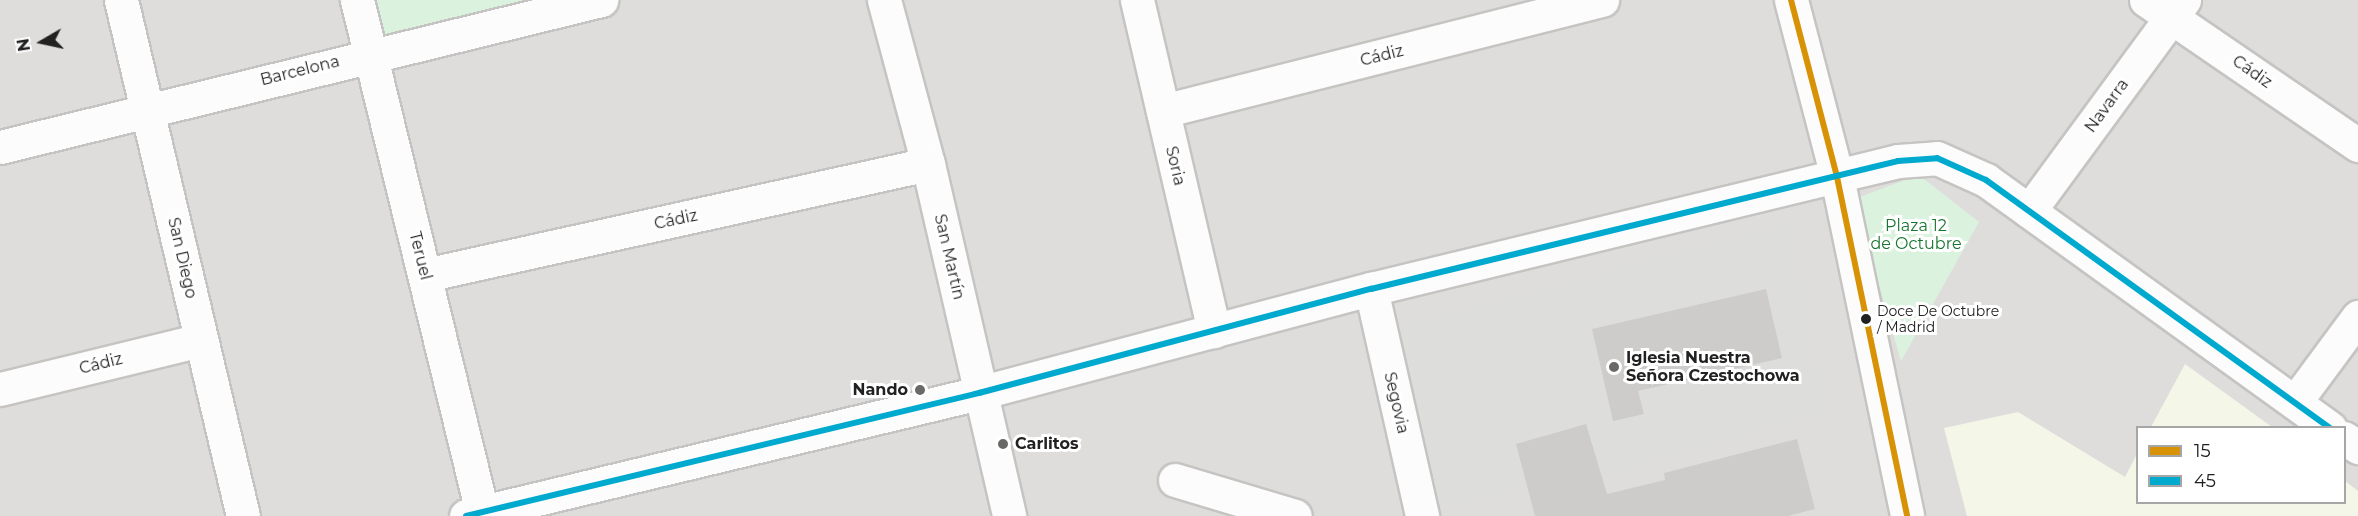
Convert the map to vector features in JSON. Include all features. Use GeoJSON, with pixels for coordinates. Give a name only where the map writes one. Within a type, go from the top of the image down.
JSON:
{"type":"FeatureCollection","features":[{"type":"Feature","properties":{"kind":"street","name":"San Diego"},"geometry":{"type":"LineString","coordinates":[[121,0],[243,516]]}},
{"type":"Feature","properties":{"kind":"street","name":"Teruel"},"geometry":{"type":"LineString","coordinates":[[357,0],[425,275],[474,514]]}},
{"type":"Feature","properties":{"kind":"street","name":"Barcelona"},"geometry":{"type":"LineString","coordinates":[[0,147],[147,108],[601,0]]}},
{"type":"Feature","properties":{"kind":"street","name":"San Martín"},"geometry":{"type":"LineString","coordinates":[[884,0],[928,164],[1009,516]]}},
{"type":"Feature","properties":{"kind":"street","name":"Soria"},"geometry":{"type":"LineString","coordinates":[[1137,0],[1214,331]]}},
{"type":"Feature","properties":{"kind":"street","name":"Cádiz"},"geometry":{"type":"LineString","coordinates":[[1163,111],[1602,0]]}},
{"type":"Feature","properties":{"kind":"street"},"geometry":{"type":"LineString","coordinates":[[1791,0],[1837,177],[1907,516]]}},
{"type":"Feature","properties":{"kind":"street","name":"Cádiz"},"geometry":{"type":"LineString","coordinates":[[2168,6],[2358,145]]}},
{"type":"Feature","properties":{"kind":"street","name":"Navarra"},"geometry":{"type":"LineString","coordinates":[[2029,211],[2168,6]]}},
{"type":"Feature","properties":{"kind":"street"},"geometry":{"type":"LineString","coordinates":[[474,514],[980,393],[1371,289],[1898,161],[1937,158],[1986,180],[2327,426]]}},
{"type":"Feature","properties":{"kind":"street","name":"Cádiz"},"geometry":{"type":"LineString","coordinates":[[425,275],[928,164]]}},
{"type":"Feature","properties":{"kind":"street","name":"Segovia"},"geometry":{"type":"LineString","coordinates":[[1371,289],[1422,516]]}},
{"type":"Feature","properties":{"kind":"street"},"geometry":{"type":"LineString","coordinates":[[2295,402],[2358,317]]}},
{"type":"Feature","properties":{"kind":"street","name":"Cádiz"},"geometry":{"type":"LineString","coordinates":[[0,389],[201,340]]}},
{"type":"Feature","properties":{"kind":"street"},"geometry":{"type":"LineString","coordinates":[[1175,480],[1295,516]]}},
{"type":"Feature","properties":{"kind":"shaded area"},"geometry":{"type":"Polygon","coordinates":[[[0,0],[2358,0],[2358,516],[0,516],[0,0]]]}},
{"type":"Feature","properties":{"kind":"shaded area","name":"Iglesia Nuestra Señora Czestochowa"},"geometry":{"type":"Polygon","coordinates":[[[1792,224],[1827,411],[1639,466],[1441,507],[1399,324],[1792,224]]]}},
{"type":"Feature","properties":{"kind":"shaded area"},"geometry":{"type":"Polygon","coordinates":[[[2185,364],[2271,426],[2152,426],[2185,364]]]}},
{"type":"Feature","properties":{"kind":"shaded area"},"geometry":{"type":"Polygon","coordinates":[[[2018,412],[2125,477],[2136,456],[2136,504],[2346,504],[2346,482],[2358,491],[2358,516],[1967,516],[1944,428],[2018,412]]]}},
{"type":"Feature","properties":{"kind":"green space"},"geometry":{"type":"Polygon","coordinates":[[[366,0],[531,0],[376,41],[366,0]]]}},
{"type":"Feature","properties":{"kind":"green space","name":"Plaza 12 de Octubre"},"geometry":{"type":"Polygon","coordinates":[[[1919,175],[1979,222],[1901,361],[1854,199],[1919,175]]]}},
{"type":"Feature","properties":{"kind":"building"},"geometry":{"type":"Polygon","coordinates":[[[1766,289],[1782,358],[1638,391],[1644,414],[1613,421],[1592,329],[1766,289]]]}},
{"type":"Feature","properties":{"kind":"building"},"geometry":{"type":"Polygon","coordinates":[[[1586,424],[1607,494],[1665,480],[1664,473],[1797,439],[1815,509],[1788,516],[1535,516],[1516,444],[1586,424]]]}},
{"type":"Feature","properties":{"kind":"transit line","name":"15"},"geometry":{"type":"LineString","coordinates":[[1791,0],[1837,177],[1907,516]]}},
{"type":"Feature","properties":{"kind":"transit line","name":"45"},"geometry":{"type":"LineString","coordinates":[[466,516],[979,393],[1371,289],[1898,161],[1937,158],[1986,180],[2327,426]]}},
{"type":"Feature","properties":{"kind":"place","name":"Doce De Octubre / Madrid"},"geometry":{"type":"Point","coordinates":[1866,319]}},
{"type":"Feature","properties":{"kind":"place","name":"Iglesia Nuestra Señora Czestochowa"},"geometry":{"type":"Point","coordinates":[1614,367]}},
{"type":"Feature","properties":{"kind":"place","name":"Nando"},"geometry":{"type":"Point","coordinates":[920,390]}},
{"type":"Feature","properties":{"kind":"place","name":"Carlitos"},"geometry":{"type":"Point","coordinates":[1003,444]}}]}
